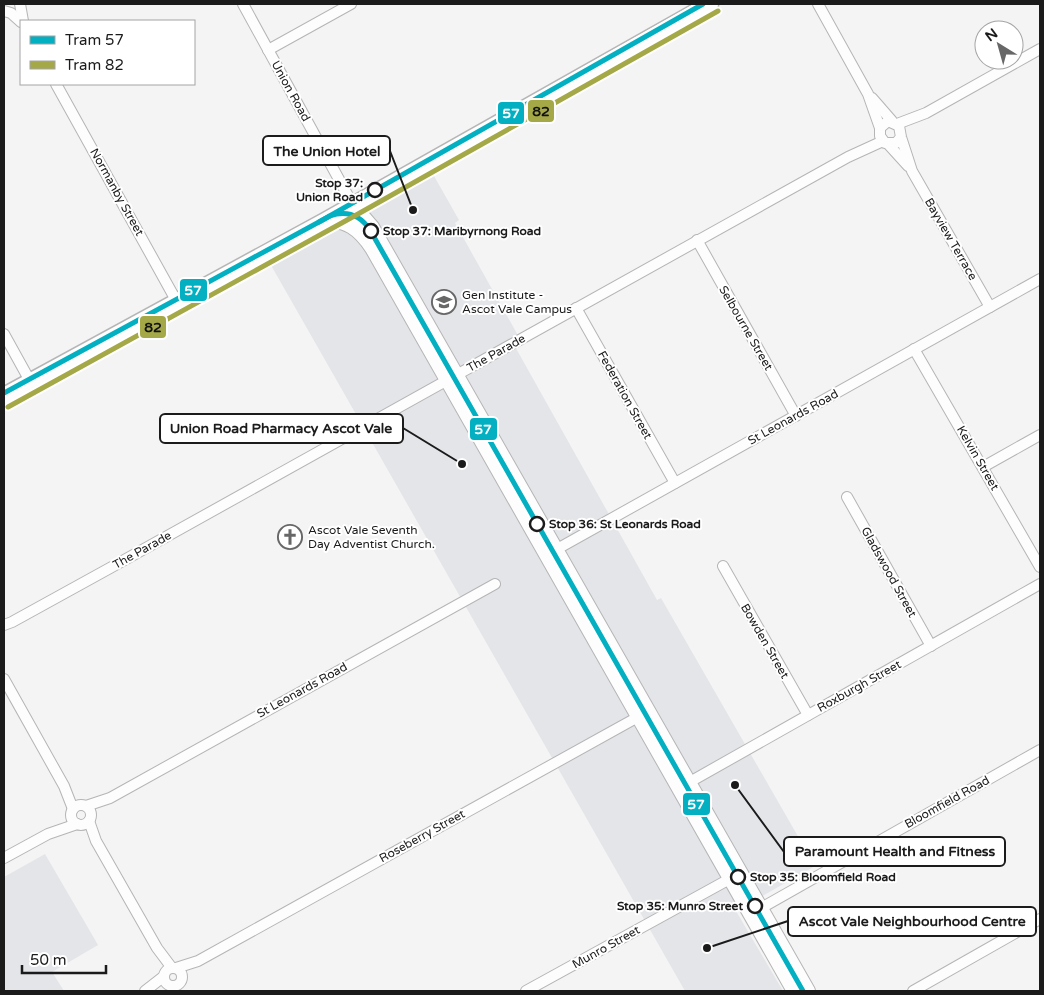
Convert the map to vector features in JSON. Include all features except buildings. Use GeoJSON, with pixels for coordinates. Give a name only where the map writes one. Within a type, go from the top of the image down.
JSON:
{"type":"FeatureCollection","features":[{"type":"Feature","properties":{"kind":"main road"},"geometry":{"type":"LineString","coordinates":[[4,396],[335,215],[355,209],[370,196],[710,4]]}},
{"type":"Feature","properties":{"kind":"street"},"geometry":{"type":"LineString","coordinates":[[20,4],[22,20]]}},
{"type":"Feature","properties":{"kind":"street","name":"Union Road"},"geometry":{"type":"LineString","coordinates":[[243,4],[355,209],[372,248]]}},
{"type":"Feature","properties":{"kind":"street"},"geometry":{"type":"LineString","coordinates":[[268,50],[351,4]]}},
{"type":"Feature","properties":{"kind":"street","name":"Bayview Terrace"},"geometry":{"type":"LineString","coordinates":[[818,4],[868,94],[883,136],[912,171],[990,308]]}},
{"type":"Feature","properties":{"kind":"street"},"geometry":{"type":"LineString","coordinates":[[6,9],[20,20]]}},
{"type":"Feature","properties":{"kind":"street"},"geometry":{"type":"LineString","coordinates":[[898,128],[896,142],[883,136],[885,123],[898,128],[1040,49]]}},
{"type":"Feature","properties":{"kind":"street","name":"Normanby Street"},"geometry":{"type":"LineString","coordinates":[[57,85],[177,302]]}},
{"type":"Feature","properties":{"kind":"street","name":"Bayview Terrace"},"geometry":{"type":"LineString","coordinates":[[868,94],[898,128],[912,171]]}},
{"type":"Feature","properties":{"kind":"street","name":"The Parade"},"geometry":{"type":"LineString","coordinates":[[4,630],[8,624],[883,136]]}},
{"type":"Feature","properties":{"kind":"street","name":"Union Road"},"geometry":{"type":"LineString","coordinates":[[370,196],[364,208],[371,225],[451,377],[735,876],[794,991]]}},
{"type":"Feature","properties":{"kind":"street","name":"Union Road"},"geometry":{"type":"LineString","coordinates":[[355,209],[371,225]]}},
{"type":"Feature","properties":{"kind":"street","name":"Union Road"},"geometry":{"type":"LineString","coordinates":[[319,224],[335,221],[349,224],[360,231],[451,377]]}},
{"type":"Feature","properties":{"kind":"street","name":"Selbourne Street"},"geometry":{"type":"LineString","coordinates":[[697,240],[796,416]]}},
{"type":"Feature","properties":{"kind":"street","name":"St Leonards Road"},"geometry":{"type":"LineString","coordinates":[[551,553],[1040,279]]}},
{"type":"Feature","properties":{"kind":"street","name":"Federation Street"},"geometry":{"type":"LineString","coordinates":[[576,308],[675,483]]}},
{"type":"Feature","properties":{"kind":"street"},"geometry":{"type":"LineString","coordinates":[[4,334],[30,381]]}},
{"type":"Feature","properties":{"kind":"street","name":"Kelvin Street"},"geometry":{"type":"LineString","coordinates":[[914,349],[1040,566]]}},
{"type":"Feature","properties":{"kind":"street"},"geometry":{"type":"LineString","coordinates":[[983,467],[1040,435]]}},
{"type":"Feature","properties":{"kind":"street","name":"Gladswood Street"},"geometry":{"type":"LineString","coordinates":[[847,497],[932,646]]}},
{"type":"Feature","properties":{"kind":"street","name":"Bowden Street"},"geometry":{"type":"LineString","coordinates":[[723,566],[808,715]]}},
{"type":"Feature","properties":{"kind":"street","name":"St Leonards Road"},"geometry":{"type":"LineString","coordinates":[[4,858],[495,584]]}},
{"type":"Feature","properties":{"kind":"street","name":"Roxburgh Street"},"geometry":{"type":"LineString","coordinates":[[683,786],[1040,584]]}},
{"type":"Feature","properties":{"kind":"street"},"geometry":{"type":"LineString","coordinates":[[4,679],[174,980]]}},
{"type":"Feature","properties":{"kind":"street","name":"Roseberry Street"},"geometry":{"type":"LineString","coordinates":[[146,991],[174,980],[198,961],[643,715]]}},
{"type":"Feature","properties":{"kind":"street","name":"Bloomfield Road"},"geometry":{"type":"LineString","coordinates":[[755,912],[1040,750]]}},
{"type":"Feature","properties":{"kind":"street","name":"Munro Street"},"geometry":{"type":"LineString","coordinates":[[526,991],[735,876]]}},
{"type":"Feature","properties":{"kind":"street","name":"Union Road"},"geometry":{"type":"LineString","coordinates":[[755,912],[808,991]]}},
{"type":"Feature","properties":{"kind":"street"},"geometry":{"type":"LineString","coordinates":[[913,991],[1040,919]]}},
{"type":"Feature","properties":{"kind":"shaded area"},"geometry":{"type":"Polygon","coordinates":[[[430,169],[459,220],[455,223],[520,339],[513,343],[657,600],[661,598],[815,866],[736,911],[783,991],[685,991],[268,260],[430,169]]]}},
{"type":"Feature","properties":{"kind":"shaded area"},"geometry":{"type":"Polygon","coordinates":[[[45,854],[98,945],[52,972],[64,991],[4,991],[4,877],[45,854]]]}},
{"type":"Feature","properties":{"kind":"tram line","name":"57"},"geometry":{"type":"LineString","coordinates":[[319,222],[703,4]]}},
{"type":"Feature","properties":{"kind":"tram line","name":"82"},"geometry":{"type":"LineString","coordinates":[[8,407],[358,214],[718,11]]}},
{"type":"Feature","properties":{"kind":"tram line","name":"57"},"geometry":{"type":"LineString","coordinates":[[4,393],[330,216],[347,214],[357,217],[370,230],[803,991]]}},
{"type":"Feature","properties":{"kind":"place","name":"Stop 37: Union Road"},"geometry":{"type":"Point","coordinates":[375,190]}},
{"type":"Feature","properties":{"kind":"place","name":"The Union Hotel"},"geometry":{"type":"Point","coordinates":[413,210]}},
{"type":"Feature","properties":{"kind":"place","name":"Stop 37: Maribyrnong Road"},"geometry":{"type":"Point","coordinates":[371,231]}},
{"type":"Feature","properties":{"kind":"place","name":"Gen Institute - Ascot Vale Campus"},"geometry":{"type":"Point","coordinates":[444,302]}},
{"type":"Feature","properties":{"kind":"place","name":"Union Road Pharmacy Ascot Vale"},"geometry":{"type":"Point","coordinates":[462,464]}},
{"type":"Feature","properties":{"kind":"place","name":"Stop 36: St Leonards Road"},"geometry":{"type":"Point","coordinates":[537,524]}},
{"type":"Feature","properties":{"kind":"place","name":"Ascot Vale Seventh Day Adventist Church."},"geometry":{"type":"Point","coordinates":[290,537]}},
{"type":"Feature","properties":{"kind":"place","name":"Paramount Health and Fitness"},"geometry":{"type":"Point","coordinates":[735,785]}},
{"type":"Feature","properties":{"kind":"place","name":"Stop 35: Bloomfield Road"},"geometry":{"type":"Point","coordinates":[738,877]}},
{"type":"Feature","properties":{"kind":"place","name":"Stop 35: Munro Street"},"geometry":{"type":"Point","coordinates":[755,906]}},
{"type":"Feature","properties":{"kind":"place","name":"Ascot Vale Neighbourhood Centre"},"geometry":{"type":"Point","coordinates":[707,948]}}]}
